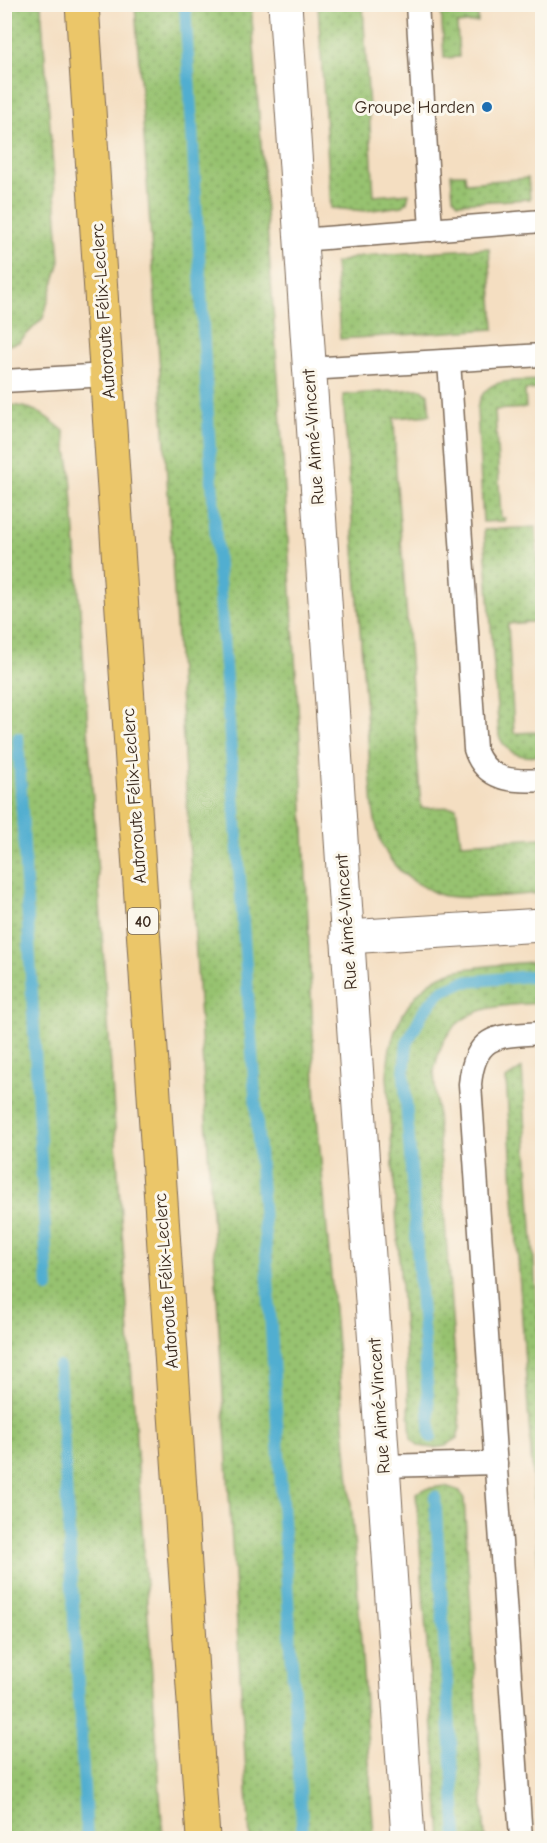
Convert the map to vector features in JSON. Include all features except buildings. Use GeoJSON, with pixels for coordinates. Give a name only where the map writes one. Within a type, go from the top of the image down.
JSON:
{"type":"FeatureCollection","features":[{"type":"Feature","properties":{"kind":"highway","name":"Autoroute Félix-Leclerc"},"geometry":{"type":"LineString","coordinates":[[82,4],[203,1839]]}},
{"type":"Feature","properties":{"kind":"street","name":"Rue Aimé-Vincent"},"geometry":{"type":"LineString","coordinates":[[285,4],[408,1839]]}},
{"type":"Feature","properties":{"kind":"street"},"geometry":{"type":"LineString","coordinates":[[348,937],[543,925]]}},
{"type":"Feature","properties":{"kind":"lane"},"geometry":{"type":"LineString","coordinates":[[417,4],[431,230]]}},
{"type":"Feature","properties":{"kind":"lane"},"geometry":{"type":"LineString","coordinates":[[300,240],[543,221]]}},
{"type":"Feature","properties":{"kind":"lane"},"geometry":{"type":"LineString","coordinates":[[308,369],[543,355]]}},
{"type":"Feature","properties":{"kind":"lane"},"geometry":{"type":"LineString","coordinates":[[449,361],[475,749],[478,760],[503,778],[516,782],[543,780]]}},
{"type":"Feature","properties":{"kind":"lane"},"geometry":{"type":"LineString","coordinates":[[4,381],[107,375]]}},
{"type":"Feature","properties":{"kind":"lane"},"geometry":{"type":"LineString","coordinates":[[521,1839],[471,1078],[476,1058],[483,1046],[494,1038],[543,1033]]}},
{"type":"Feature","properties":{"kind":"lane"},"geometry":{"type":"LineString","coordinates":[[383,1466],[496,1463]]}},
{"type":"Feature","properties":{"kind":"green space"},"geometry":{"type":"Polygon","coordinates":[[[4,5],[41,5],[60,261],[43,318],[19,342],[5,346],[4,5]]]}},
{"type":"Feature","properties":{"kind":"green space"},"geometry":{"type":"Polygon","coordinates":[[[135,5],[251,5],[279,391],[300,739],[316,1104],[355,1551],[374,1838],[250,1838],[165,445],[135,5]]]}},
{"type":"Feature","properties":{"kind":"green space"},"geometry":{"type":"Polygon","coordinates":[[[318,5],[363,5],[374,196],[409,193],[407,202],[403,206],[365,211],[331,208],[318,5]]]}},
{"type":"Feature","properties":{"kind":"green space"},"geometry":{"type":"Polygon","coordinates":[[[441,5],[471,5],[472,13],[478,14],[478,22],[457,24],[459,57],[444,58],[441,5]]]}},
{"type":"Feature","properties":{"kind":"green space"},"geometry":{"type":"Polygon","coordinates":[[[451,174],[465,174],[466,183],[528,178],[530,199],[458,203],[453,197],[451,174]]]}},
{"type":"Feature","properties":{"kind":"green space"},"geometry":{"type":"Polygon","coordinates":[[[489,248],[494,329],[340,339],[335,263],[361,256],[489,248]]]}},
{"type":"Feature","properties":{"kind":"green space"},"geometry":{"type":"Polygon","coordinates":[[[542,380],[542,389],[525,390],[526,408],[495,410],[501,518],[505,518],[505,521],[483,522],[477,409],[481,398],[486,390],[502,382],[542,380]]]}},
{"type":"Feature","properties":{"kind":"green space"},"geometry":{"type":"Polygon","coordinates":[[[422,389],[428,394],[430,415],[394,418],[421,808],[456,807],[461,843],[542,838],[542,893],[469,898],[436,893],[415,882],[396,867],[379,836],[373,809],[343,395],[422,389]]]}},
{"type":"Feature","properties":{"kind":"green space"},"geometry":{"type":"Polygon","coordinates":[[[5,405],[14,405],[37,412],[64,431],[71,475],[163,1838],[5,1838],[5,405]]]}},
{"type":"Feature","properties":{"kind":"green space"},"geometry":{"type":"Polygon","coordinates":[[[536,527],[541,621],[508,624],[514,733],[540,732],[542,755],[522,756],[506,748],[499,736],[484,530],[536,527]]]}},
{"type":"Feature","properties":{"kind":"green space"},"geometry":{"type":"Polygon","coordinates":[[[542,961],[542,1003],[502,1006],[476,1013],[454,1027],[438,1054],[434,1071],[460,1428],[457,1438],[446,1446],[434,1448],[419,1446],[411,1438],[387,1076],[390,1048],[395,1031],[407,1007],[424,987],[435,979],[459,970],[542,961]]]}},
{"type":"Feature","properties":{"kind":"green space"},"geometry":{"type":"Polygon","coordinates":[[[522,1068],[542,1387],[542,1617],[506,1079],[522,1068]]]}},
{"type":"Feature","properties":{"kind":"green space"},"geometry":{"type":"Polygon","coordinates":[[[445,1486],[460,1491],[464,1499],[485,1838],[441,1838],[416,1493],[424,1489],[445,1486]]]}},
{"type":"Feature","properties":{"kind":"waterway"},"geometry":{"type":"LineString","coordinates":[[185,4],[210,452],[268,1280],[303,1838]]}},
{"type":"Feature","properties":{"kind":"waterway"},"geometry":{"type":"LineString","coordinates":[[18,738],[48,1287]]}},
{"type":"Feature","properties":{"kind":"waterway"},"geometry":{"type":"LineString","coordinates":[[431,1437],[404,1074],[407,1043],[423,1012],[440,992],[463,982],[542,975]]}},
{"type":"Feature","properties":{"kind":"waterway"},"geometry":{"type":"LineString","coordinates":[[59,1367],[87,1838]]}},
{"type":"Feature","properties":{"kind":"waterway"},"geometry":{"type":"LineString","coordinates":[[435,1497],[457,1838]]}},
{"type":"Feature","properties":{"kind":"place","name":"Groupe Harden"},"geometry":{"type":"Point","coordinates":[487,107]}}]}
